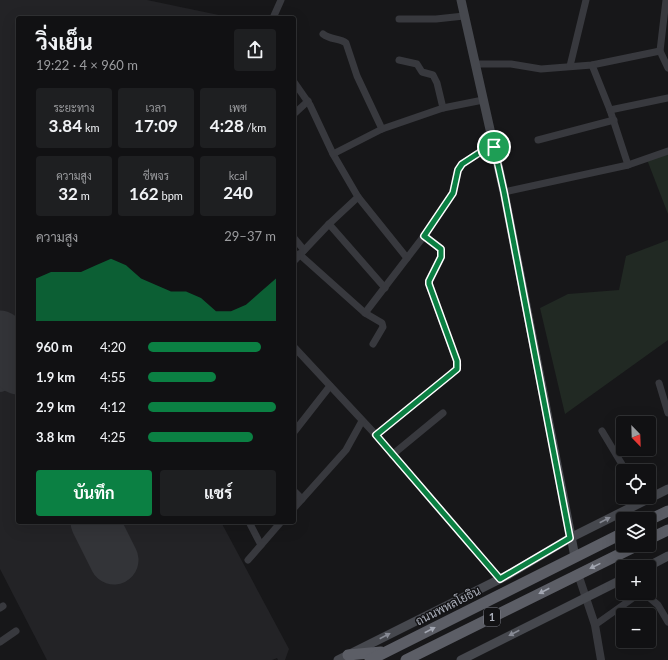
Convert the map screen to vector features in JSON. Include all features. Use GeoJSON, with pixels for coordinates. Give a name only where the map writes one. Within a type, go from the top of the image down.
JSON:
{"type":"FeatureCollection","features":[{"type":"Feature","properties":{"kind":"highway"},"geometry":{"type":"LineString","coordinates":[[656,517],[668,511]]}},
{"type":"Feature","properties":{"kind":"highway"},"geometry":{"type":"LineString","coordinates":[[656,536],[668,530]]}},
{"type":"Feature","properties":{"kind":"highway","name":"ถนนพหลโยธิน"},"geometry":{"type":"LineString","coordinates":[[370,660],[616,536]]}},
{"type":"Feature","properties":{"kind":"highway","name":"1"},"geometry":{"type":"LineString","coordinates":[[406,660],[624,552]]}},
{"type":"Feature","properties":{"kind":"highway"},"geometry":{"type":"LineString","coordinates":[[575,557],[578,574]]}},
{"type":"Feature","properties":{"kind":"highway"},"geometry":{"type":"LineString","coordinates":[[425,660],[431,648]]}},
{"type":"Feature","properties":{"kind":"highway"},"geometry":{"type":"LineString","coordinates":[[343,658],[388,651]]}},
{"type":"Feature","properties":{"kind":"main road"},"geometry":{"type":"LineString","coordinates":[[460,0],[504,192],[570,538],[575,557]]}},
{"type":"Feature","properties":{"kind":"main road"},"geometry":{"type":"LineString","coordinates":[[656,494],[668,489]]}},
{"type":"Feature","properties":{"kind":"main road"},"geometry":{"type":"LineString","coordinates":[[343,658],[500,579],[570,538],[634,504]]}},
{"type":"Feature","properties":{"kind":"main road"},"geometry":{"type":"LineString","coordinates":[[656,562],[668,556]]}},
{"type":"Feature","properties":{"kind":"main road","name":"1"},"geometry":{"type":"LineString","coordinates":[[461,660],[616,582]]}},
{"type":"Feature","properties":{"kind":"street"},"geometry":{"type":"LineString","coordinates":[[274,16],[281,0]]}},
{"type":"Feature","properties":{"kind":"street"},"geometry":{"type":"LineString","coordinates":[[570,66],[586,0]]}},
{"type":"Feature","properties":{"kind":"street"},"geometry":{"type":"LineString","coordinates":[[666,0],[660,51],[668,68]]}},
{"type":"Feature","properties":{"kind":"street"},"geometry":{"type":"LineString","coordinates":[[399,19],[436,19],[464,16]]}},
{"type":"Feature","properties":{"kind":"street"},"geometry":{"type":"LineString","coordinates":[[323,34],[327,37],[344,41],[346,43],[358,76],[382,129]]}},
{"type":"Feature","properties":{"kind":"street"},"geometry":{"type":"LineString","coordinates":[[475,64],[510,64],[541,69],[592,65],[660,51]]}},
{"type":"Feature","properties":{"kind":"street"},"geometry":{"type":"LineString","coordinates":[[399,60],[417,64],[422,72],[433,75],[437,83],[443,108]]}},
{"type":"Feature","properties":{"kind":"street"},"geometry":{"type":"LineString","coordinates":[[592,65],[614,120],[628,165]]}},
{"type":"Feature","properties":{"kind":"street"},"geometry":{"type":"LineString","coordinates":[[296,85],[308,101],[333,154],[358,196],[407,258]]}},
{"type":"Feature","properties":{"kind":"street"},"geometry":{"type":"LineString","coordinates":[[610,110],[668,98]]}},
{"type":"Feature","properties":{"kind":"street"},"geometry":{"type":"LineString","coordinates":[[333,154],[382,129],[443,108],[483,100]]}},
{"type":"Feature","properties":{"kind":"street"},"geometry":{"type":"LineString","coordinates":[[296,112],[308,101]]}},
{"type":"Feature","properties":{"kind":"street"},"geometry":{"type":"LineString","coordinates":[[538,140],[614,120]]}},
{"type":"Feature","properties":{"kind":"street"},"geometry":{"type":"LineString","coordinates":[[365,313],[424,236],[453,193],[458,170],[462,164],[482,151],[494,147]]}},
{"type":"Feature","properties":{"kind":"street"},"geometry":{"type":"LineString","coordinates":[[504,192],[628,165],[668,151]]}},
{"type":"Feature","properties":{"kind":"street"},"geometry":{"type":"LineString","coordinates":[[296,258],[358,196]]}},
{"type":"Feature","properties":{"kind":"street"},"geometry":{"type":"LineString","coordinates":[[329,224],[385,288]]}},
{"type":"Feature","properties":{"kind":"street"},"geometry":{"type":"LineString","coordinates":[[376,435],[457,369],[458,365],[429,284],[429,281],[441,257],[441,249],[424,236]]}},
{"type":"Feature","properties":{"kind":"street"},"geometry":{"type":"LineString","coordinates":[[296,242],[301,252],[365,313],[384,325],[373,344]]}},
{"type":"Feature","properties":{"kind":"street"},"geometry":{"type":"LineString","coordinates":[[296,350],[376,435],[500,579]]}},
{"type":"Feature","properties":{"kind":"street"},"geometry":{"type":"LineString","coordinates":[[659,383],[668,413]]}},
{"type":"Feature","properties":{"kind":"street"},"geometry":{"type":"LineString","coordinates":[[296,429],[330,386]]}},
{"type":"Feature","properties":{"kind":"street"},"geometry":{"type":"LineString","coordinates":[[392,455],[443,413]]}},
{"type":"Feature","properties":{"kind":"street"},"geometry":{"type":"LineString","coordinates":[[296,506],[346,450],[362,421]]}},
{"type":"Feature","properties":{"kind":"street"},"geometry":{"type":"LineString","coordinates":[[602,431],[622,464]]}},
{"type":"Feature","properties":{"kind":"street"},"geometry":{"type":"LineString","coordinates":[[296,493],[302,499]]}},
{"type":"Feature","properties":{"kind":"street"},"geometry":{"type":"LineString","coordinates":[[250,524],[261,545]]}},
{"type":"Feature","properties":{"kind":"street"},"geometry":{"type":"LineString","coordinates":[[248,560],[279,524]]}},
{"type":"Feature","properties":{"kind":"street"},"geometry":{"type":"LineString","coordinates":[[578,574],[595,625],[601,660]]}},
{"type":"Feature","properties":{"kind":"street"},"geometry":{"type":"LineString","coordinates":[[595,625],[630,600]]}},
{"type":"Feature","properties":{"kind":"street"},"geometry":{"type":"LineString","coordinates":[[652,600],[658,605],[668,622]]}},
{"type":"Feature","properties":{"kind":"street"},"geometry":{"type":"LineString","coordinates":[[0,642],[16,631]]}},
{"type":"Feature","properties":{"kind":"shaded area"},"geometry":{"type":"Polygon","coordinates":[[[0,0],[147,0],[223,16],[16,16],[16,524],[222,524],[289,649],[285,660],[278,660],[277,658],[272,660],[47,660],[0,569],[0,0]]]}},
{"type":"Feature","properties":{"kind":"shaded area"},"geometry":{"type":"Polygon","coordinates":[[[668,153],[668,214],[646,157],[668,153]]]}},
{"type":"Feature","properties":{"kind":"shaded area"},"geometry":{"type":"Polygon","coordinates":[[[668,240],[668,340],[565,414],[540,308],[568,294],[619,290],[626,256],[668,240]]]}},
{"type":"Feature","properties":{"kind":"taxiway"},"geometry":{"type":"LineString","coordinates":[[0,382],[16,374]]}},
{"type":"Feature","properties":{"kind":"runway"},"geometry":{"type":"LineString","coordinates":[[0,335],[16,366]]}},
{"type":"Feature","properties":{"kind":"runway"},"geometry":{"type":"LineString","coordinates":[[96,524],[114,560]]}},
{"type":"Feature","properties":{"kind":"route"},"geometry":{"type":"LineString","coordinates":[[494,147],[504,192],[570,538],[500,579],[376,435],[457,369],[457,361],[429,284],[442,252],[441,249],[424,236],[453,193],[458,170],[462,164],[482,151],[494,147]]}}]}
